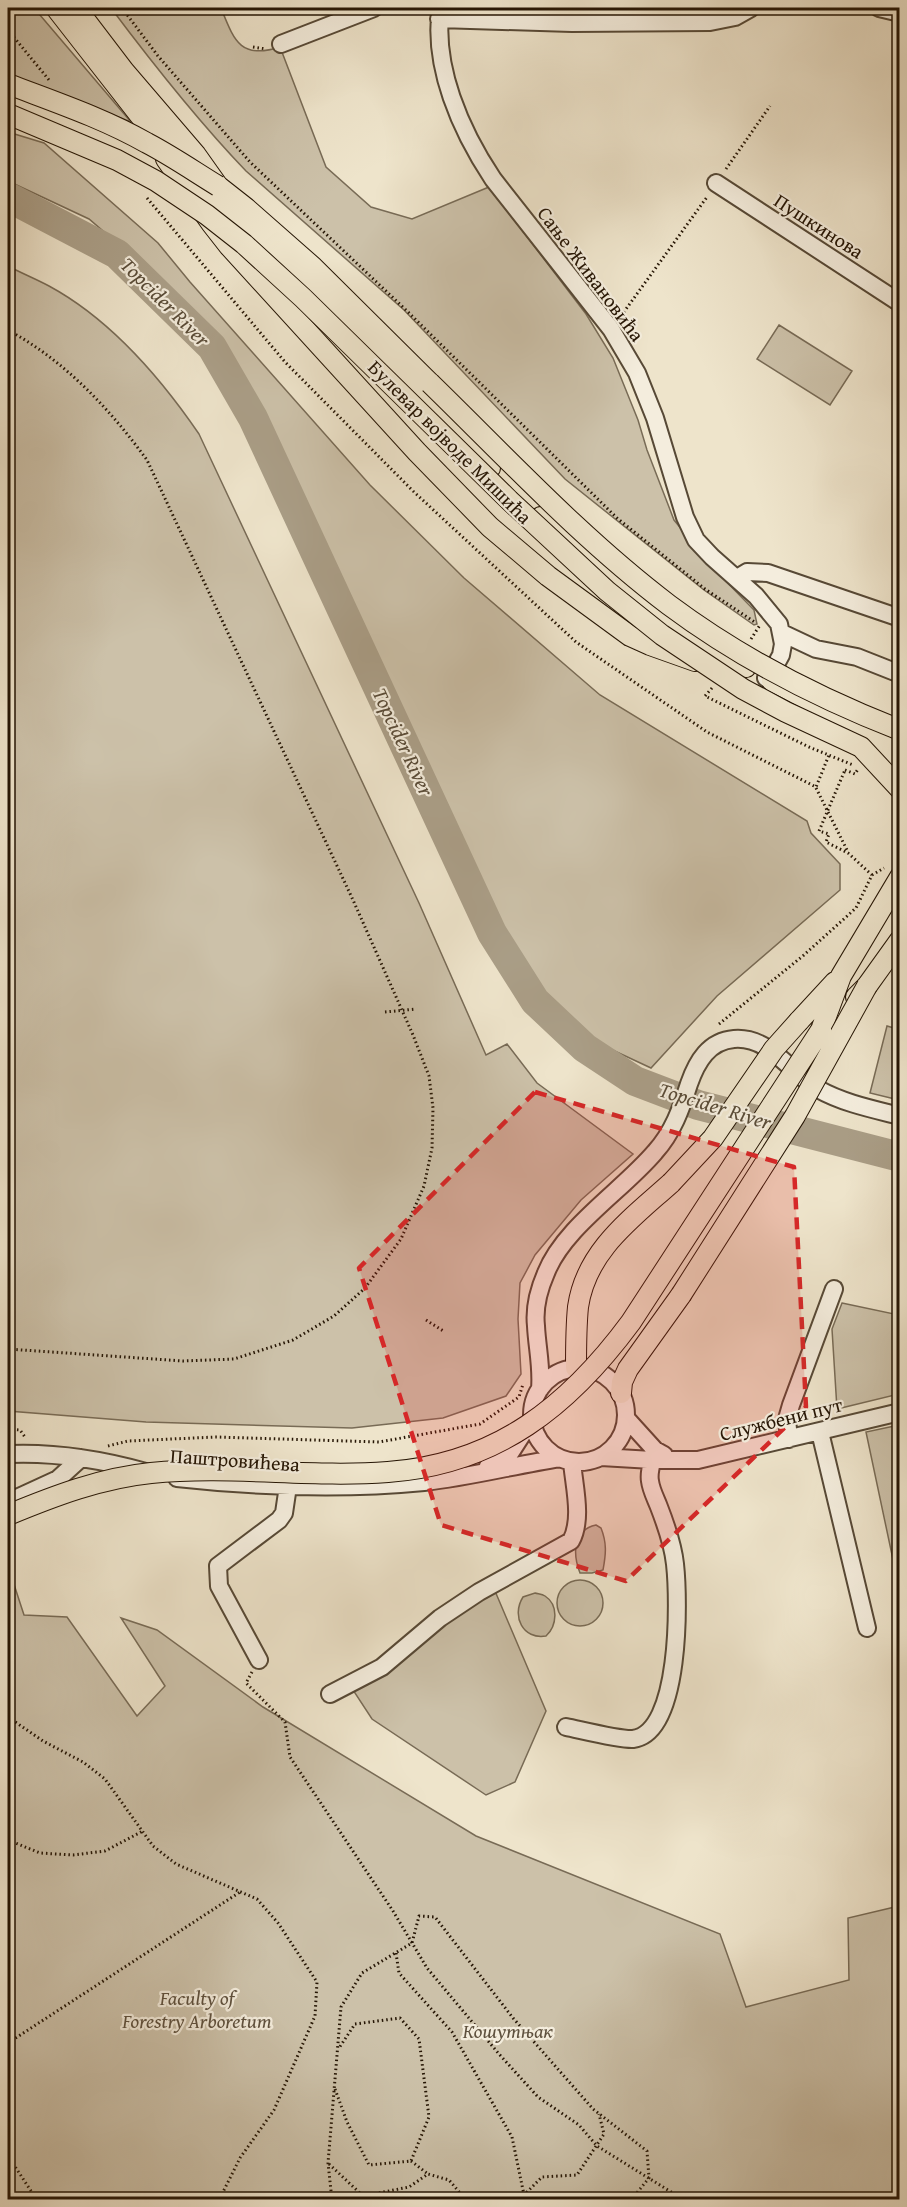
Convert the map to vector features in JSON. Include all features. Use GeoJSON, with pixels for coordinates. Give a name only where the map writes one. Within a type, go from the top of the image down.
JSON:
{"type":"FeatureCollection","features":[{"type":"Feature","properties":{"kind":"main road"},"geometry":{"type":"LineString","coordinates":[[56,8],[145,122],[228,210],[515,493],[585,557],[672,622],[746,667]]}},
{"type":"Feature","properties":{"kind":"main road"},"geometry":{"type":"LineString","coordinates":[[76,8],[124,71],[196,155],[218,186]]}},
{"type":"Feature","properties":{"kind":"main road","name":"Булевар војводе Мишића"},"geometry":{"type":"LineString","coordinates":[[8,84],[120,129],[218,186],[313,267],[537,488],[639,580],[712,635],[775,673],[834,703],[900,730]]}},
{"type":"Feature","properties":{"kind":"main road","name":"Булевар војводе Мишића"},"geometry":{"type":"LineString","coordinates":[[8,114],[117,160],[182,197],[230,232],[311,305],[556,546],[637,616],[703,663],[860,757],[900,762]]}},
{"type":"Feature","properties":{"kind":"main road"},"geometry":{"type":"LineString","coordinates":[[145,122],[168,162],[211,224],[417,452],[490,527],[555,581],[630,636],[703,663]]}},
{"type":"Feature","properties":{"kind":"main road"},"geometry":{"type":"LineString","coordinates":[[768,679],[862,728],[900,742]]}},
{"type":"Feature","properties":{"kind":"main road"},"geometry":{"type":"LineString","coordinates":[[860,757],[900,789]]}},
{"type":"Feature","properties":{"kind":"main road"},"geometry":{"type":"LineString","coordinates":[[8,1515],[94,1484],[150,1473],[218,1470],[370,1473],[409,1470],[458,1459],[487,1448],[524,1429],[570,1393],[620,1337],[821,1030],[841,976],[900,877]]}},
{"type":"Feature","properties":{"kind":"main road"},"geometry":{"type":"LineString","coordinates":[[621,1394],[622,1382],[628,1369],[681,1295],[795,1116],[867,986],[900,940]]}},
{"type":"Feature","properties":{"kind":"main road"},"geometry":{"type":"LineString","coordinates":[[568,1370],[578,1307],[590,1268],[613,1235],[690,1164],[713,1138],[774,1049],[841,976]]}},
{"type":"Feature","properties":{"kind":"main road"},"geometry":{"type":"LineString","coordinates":[[821,1030],[867,986]]}},
{"type":"Feature","properties":{"kind":"street"},"geometry":{"type":"LineString","coordinates":[[280,44],[374,8]]}},
{"type":"Feature","properties":{"kind":"street"},"geometry":{"type":"LineString","coordinates":[[440,13],[572,23],[590,15],[710,22],[735,17],[751,8]]}},
{"type":"Feature","properties":{"kind":"street"},"geometry":{"type":"LineString","coordinates":[[879,8],[900,13]]}},
{"type":"Feature","properties":{"kind":"street","name":"Сање Живановића"},"geometry":{"type":"LineString","coordinates":[[440,13],[438,34],[445,69],[462,123],[493,179],[611,329],[637,373],[655,418],[685,517],[696,540],[770,612],[782,633]]}},
{"type":"Feature","properties":{"kind":"street","name":"Пушкинова"},"geometry":{"type":"LineString","coordinates":[[719,178],[900,303]]}},
{"type":"Feature","properties":{"kind":"street"},"geometry":{"type":"LineString","coordinates":[[737,578],[747,572],[768,573],[900,618]]}},
{"type":"Feature","properties":{"kind":"street"},"geometry":{"type":"LineString","coordinates":[[746,667],[768,679],[781,655],[782,633],[816,649],[856,657],[900,674]]}},
{"type":"Feature","properties":{"kind":"street"},"geometry":{"type":"LineString","coordinates":[[540,1389],[541,1366],[536,1326],[537,1301],[547,1269],[580,1226],[655,1152],[668,1136],[699,1061],[713,1046],[726,1041],[749,1040],[761,1043],[816,1088],[837,1098],[900,1116]]}},
{"type":"Feature","properties":{"kind":"street"},"geometry":{"type":"LineString","coordinates":[[789,1439],[787,1419],[791,1405],[834,1289]]}},
{"type":"Feature","properties":{"kind":"street"},"geometry":{"type":"LineString","coordinates":[[538,1342],[568,1370]]}},
{"type":"Feature","properties":{"kind":"street"},"geometry":{"type":"LineString","coordinates":[[589,1369],[604,1375],[617,1386],[625,1405],[626,1418],[619,1441],[601,1457],[590,1461],[566,1460],[553,1454],[541,1443],[532,1419],[533,1403],[540,1389],[546,1382],[568,1370],[589,1369]]}},
{"type":"Feature","properties":{"kind":"street","name":"Службени пут"},"geometry":{"type":"LineString","coordinates":[[601,1457],[653,1455],[673,1461],[698,1460],[900,1412]]}},
{"type":"Feature","properties":{"kind":"street"},"geometry":{"type":"LineString","coordinates":[[566,1727],[633,1739],[649,1733],[666,1705],[678,1626],[675,1561],[650,1481],[653,1455],[626,1418]]}},
{"type":"Feature","properties":{"kind":"street","name":"Паштровићева"},"geometry":{"type":"LineString","coordinates":[[462,1476],[500,1461],[511,1452],[532,1419]]}},
{"type":"Feature","properties":{"kind":"street"},"geometry":{"type":"LineString","coordinates":[[820,1432],[867,1628]]}},
{"type":"Feature","properties":{"kind":"street","name":"Паштровићева"},"geometry":{"type":"LineString","coordinates":[[8,1454],[56,1454],[119,1465],[163,1476],[288,1486],[381,1485],[462,1476],[566,1460]]}},
{"type":"Feature","properties":{"kind":"street"},"geometry":{"type":"LineString","coordinates":[[8,1502],[58,1479],[81,1458]]}},
{"type":"Feature","properties":{"kind":"street"},"geometry":{"type":"LineString","coordinates":[[330,1694],[382,1667],[432,1623],[571,1541],[575,1533],[577,1518],[566,1460]]}},
{"type":"Feature","properties":{"kind":"street"},"geometry":{"type":"LineString","coordinates":[[260,1660],[219,1586],[218,1566],[279,1520],[284,1513],[288,1486]]}},
{"type":"Feature","properties":{"kind":"path"},"geometry":{"type":"LineString","coordinates":[[122,8],[158,56],[250,162],[617,518],[697,583],[747,619],[760,625]]}},
{"type":"Feature","properties":{"kind":"path"},"geometry":{"type":"LineString","coordinates":[[630,303],[770,106]]}},
{"type":"Feature","properties":{"kind":"path"},"geometry":{"type":"LineString","coordinates":[[8,330],[33,344],[70,373],[104,405],[147,460],[348,889],[402,1010],[429,1076],[433,1108],[432,1148],[424,1186],[401,1239],[365,1288],[334,1316],[294,1340],[234,1359],[183,1361],[8,1349]]}},
{"type":"Feature","properties":{"kind":"path"},"geometry":{"type":"LineString","coordinates":[[716,1027],[804,955],[856,908],[872,875],[848,853],[826,842],[829,834],[819,831],[845,770],[855,774],[860,757]]}},
{"type":"Feature","properties":{"kind":"path"},"geometry":{"type":"LineString","coordinates":[[816,787],[848,853]]}},
{"type":"Feature","properties":{"kind":"path"},"geometry":{"type":"LineString","coordinates":[[385,1012],[416,1009]]}},
{"type":"Feature","properties":{"kind":"path"},"geometry":{"type":"LineString","coordinates":[[426,1320],[445,1332]]}},
{"type":"Feature","properties":{"kind":"path"},"geometry":{"type":"LineString","coordinates":[[107,1446],[128,1441],[216,1437],[379,1442],[480,1424],[519,1397],[525,1380]]}},
{"type":"Feature","properties":{"kind":"path"},"geometry":{"type":"LineString","coordinates":[[260,1660],[246,1683],[285,1722],[290,1757],[427,1968],[538,2097],[579,2125],[597,2146],[684,2199]]}},
{"type":"Feature","properties":{"kind":"path"},"geometry":{"type":"LineString","coordinates":[[8,1717],[43,1741],[83,1762],[105,1779],[153,1846],[176,1864],[257,1899],[278,1923],[317,1982],[315,2016],[274,2110],[240,2158],[219,2199]]}},
{"type":"Feature","properties":{"kind":"path"},"geometry":{"type":"LineString","coordinates":[[8,1840],[40,1852],[73,1855],[105,1851],[143,1831]]}},
{"type":"Feature","properties":{"kind":"path"},"geometry":{"type":"LineString","coordinates":[[8,2043],[240,1892]]}},
{"type":"Feature","properties":{"kind":"path"},"geometry":{"type":"LineString","coordinates":[[332,2199],[328,2163],[341,2007],[362,1973],[412,1943],[418,1916],[435,1917],[513,2018],[599,2114],[647,2151],[649,2178],[631,2199]]}},
{"type":"Feature","properties":{"kind":"path"},"geometry":{"type":"LineString","coordinates":[[396,1953],[399,1973],[452,2032],[512,2137],[524,2195]]}},
{"type":"Feature","properties":{"kind":"path"},"geometry":{"type":"LineString","coordinates":[[338,2050],[355,2024],[400,2018],[419,2039],[429,2117],[411,2161]]}},
{"type":"Feature","properties":{"kind":"path"},"geometry":{"type":"LineString","coordinates":[[334,2088],[347,2122],[369,2165],[411,2161],[428,2174],[449,2180],[466,2199]]}},
{"type":"Feature","properties":{"kind":"path"},"geometry":{"type":"LineString","coordinates":[[522,2199],[542,2177],[577,2175],[604,2134],[599,2114]]}},
{"type":"Feature","properties":{"kind":"path"},"geometry":{"type":"LineString","coordinates":[[8,2156],[37,2199]]}},
{"type":"Feature","properties":{"kind":"path"},"geometry":{"type":"LineString","coordinates":[[328,2163],[363,2196],[409,2187],[428,2174]]}},
{"type":"Feature","properties":{"kind":"highlighted area"},"geometry":{"type":"Polygon","coordinates":[[[535,1092],[794,1167],[806,1407],[626,1581],[441,1525],[359,1268],[535,1092]]]}},
{"type":"Feature","properties":{"kind":"green space"},"geometry":{"type":"Polygon","coordinates":[[[8,8],[34,8],[131,122],[8,74],[8,8]]]}},
{"type":"Feature","properties":{"kind":"green space"},"geometry":{"type":"Polygon","coordinates":[[[111,8],[221,8],[235,38],[247,49],[256,51],[280,47],[326,167],[371,207],[412,219],[489,187],[586,314],[613,358],[674,520],[717,572],[754,610],[757,624],[754,625],[704,590],[565,479],[404,310],[246,171],[176,91],[111,8]]]}},
{"type":"Feature","properties":{"kind":"green space"},"geometry":{"type":"Polygon","coordinates":[[[8,132],[44,143],[158,243],[370,485],[464,578],[600,695],[807,821],[811,833],[840,864],[840,890],[717,996],[651,1068],[561,1026],[473,875],[368,642],[236,368],[218,343],[171,295],[89,219],[8,181],[8,132]]]}},
{"type":"Feature","properties":{"kind":"green space"},"geometry":{"type":"Polygon","coordinates":[[[8,266],[71,299],[113,332],[168,391],[199,434],[419,903],[486,1055],[507,1044],[537,1083],[633,1154],[581,1200],[535,1255],[520,1283],[518,1319],[521,1374],[506,1396],[443,1418],[352,1428],[146,1422],[8,1411],[8,266]]]}},
{"type":"Feature","properties":{"kind":"green space"},"geometry":{"type":"Polygon","coordinates":[[[779,325],[852,371],[830,405],[757,359],[779,325]]]}},
{"type":"Feature","properties":{"kind":"green space"},"geometry":{"type":"Polygon","coordinates":[[[899,1005],[899,1100],[870,1093],[887,1026],[894,1028],[899,1005]]]}},
{"type":"Feature","properties":{"kind":"green space"},"geometry":{"type":"Polygon","coordinates":[[[842,1303],[899,1315],[899,1394],[837,1409],[832,1329],[842,1303]]]}},
{"type":"Feature","properties":{"kind":"green space"},"geometry":{"type":"Polygon","coordinates":[[[900,1425],[899,1588],[866,1432],[900,1425]]]}},
{"type":"Feature","properties":{"kind":"green space"},"geometry":{"type":"Polygon","coordinates":[[[596,1525],[601,1528],[605,1544],[603,1570],[580,1573],[576,1559],[576,1544],[582,1532],[596,1525]]]}},
{"type":"Feature","properties":{"kind":"green space","name":"Кошутњак"},"geometry":{"type":"Polygon","coordinates":[[[8,1566],[24,1615],[67,1617],[137,1716],[165,1686],[121,1618],[157,1630],[263,1707],[476,1836],[720,1934],[746,2007],[849,1980],[848,1918],[899,1906],[899,2199],[8,2199],[8,1566]]]}},
{"type":"Feature","properties":{"kind":"green space"},"geometry":{"type":"Polygon","coordinates":[[[580,1580],[596,1587],[603,1603],[596,1619],[580,1626],[564,1619],[557,1603],[564,1587],[580,1580]]]}},
{"type":"Feature","properties":{"kind":"green space"},"geometry":{"type":"Polygon","coordinates":[[[495,1591],[546,1711],[515,1782],[486,1795],[372,1719],[353,1690],[453,1617],[495,1591]]]}},
{"type":"Feature","properties":{"kind":"green space"},"geometry":{"type":"Polygon","coordinates":[[[535,1593],[544,1595],[553,1605],[554,1621],[546,1636],[531,1634],[521,1625],[519,1619],[518,1612],[523,1597],[535,1593]]]}},
{"type":"Feature","properties":{"kind":"waterway","name":"Topcider River"},"geometry":{"type":"LineString","coordinates":[[8,197],[117,254],[212,347],[253,418],[492,933],[535,1001],[585,1048],[635,1081],[698,1105],[900,1157]]}},
{"type":"Feature","properties":{"kind":"park label","name":"Faculty of Forestry Arboretum"},"geometry":{"type":"Point","coordinates":[197,2010]}}]}
